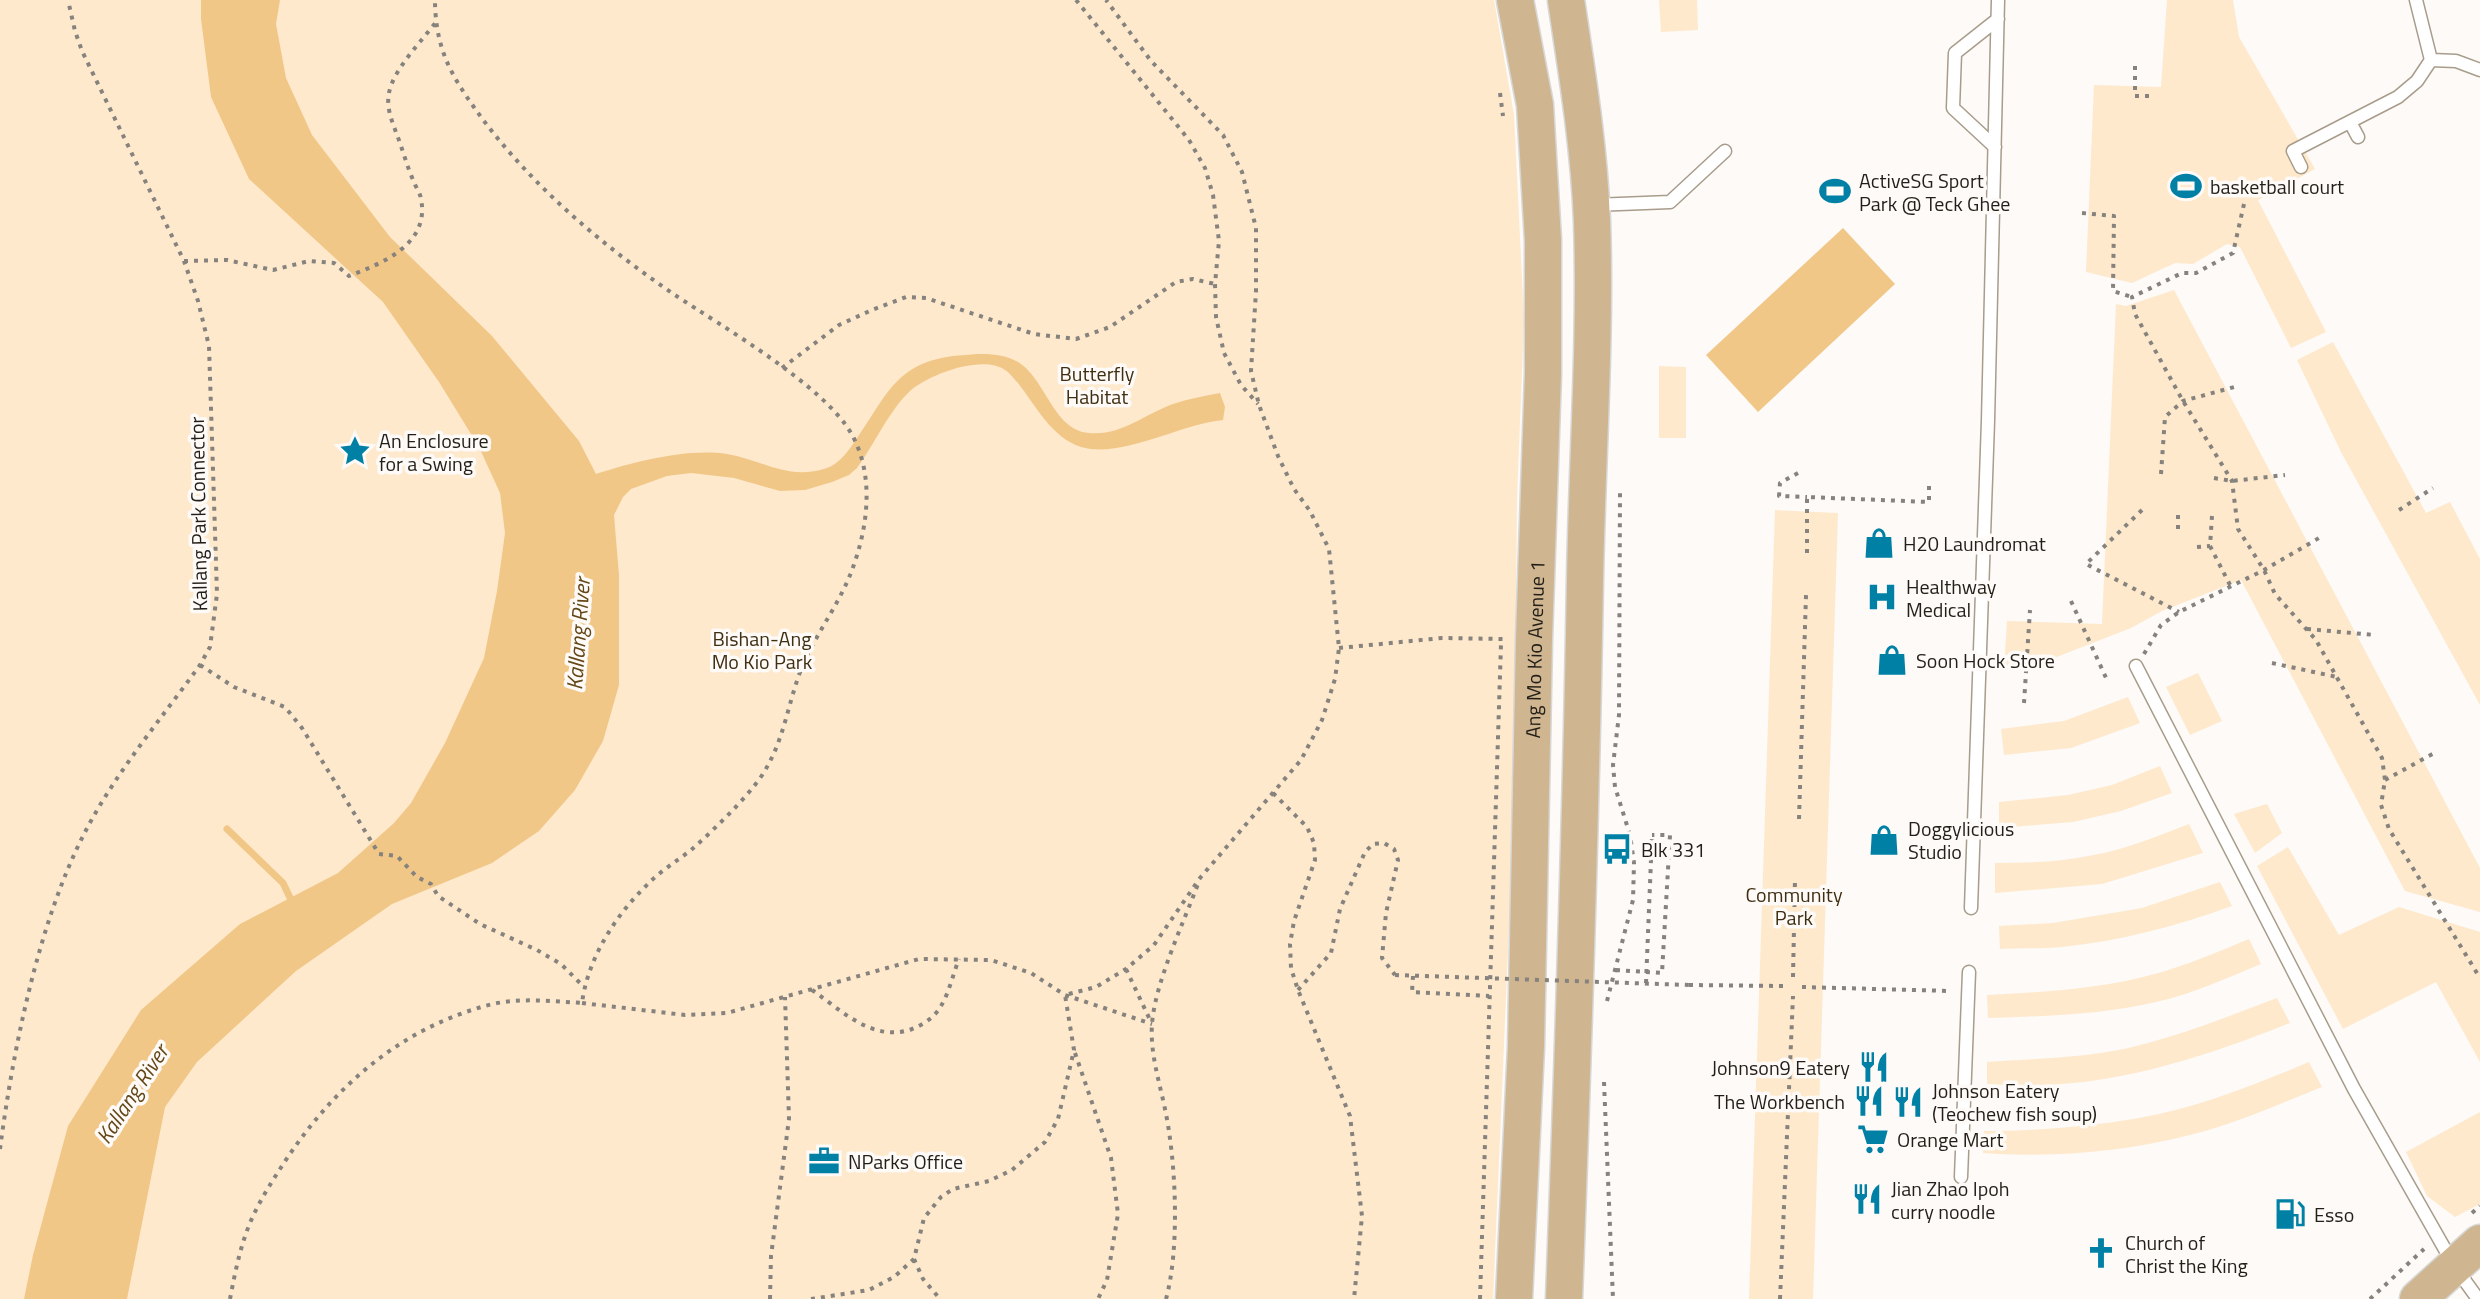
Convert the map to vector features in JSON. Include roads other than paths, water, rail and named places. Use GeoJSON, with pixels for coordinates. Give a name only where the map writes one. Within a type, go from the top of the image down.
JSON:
{"type":"FeatureCollection","features":[{"type":"Feature","properties":{"kind":"main road","name":"Ang Mo Kio Avenue 1"},"geometry":{"type":"LineString","coordinates":[[1514,1299],[1527,1031],[1518,639],[1543,374],[1543,240],[1535,105],[1515,0]]}},
{"type":"Feature","properties":{"kind":"main road"},"geometry":{"type":"LineString","coordinates":[[1564,1299],[1593,304],[1591,205],[1585,131],[1566,0]]}},
{"type":"Feature","properties":{"kind":"main road"},"geometry":{"type":"LineString","coordinates":[[2418,1299],[2467,1255]]}},
{"type":"Feature","properties":{"kind":"lane"},"geometry":{"type":"LineString","coordinates":[[1971,908],[1988,421],[1998,0]]}},
{"type":"Feature","properties":{"kind":"lane"},"geometry":{"type":"LineString","coordinates":[[2301,167],[2293,151],[2398,97],[2417,81],[2431,60],[2416,0]]}},
{"type":"Feature","properties":{"kind":"lane"},"geometry":{"type":"LineString","coordinates":[[1995,147],[1953,108],[1955,53],[1998,19]]}},
{"type":"Feature","properties":{"kind":"lane"},"geometry":{"type":"LineString","coordinates":[[2431,60],[2456,61],[2480,70]]}},
{"type":"Feature","properties":{"kind":"lane"},"geometry":{"type":"LineString","coordinates":[[2350,122],[2358,137]]}},
{"type":"Feature","properties":{"kind":"lane"},"geometry":{"type":"LineString","coordinates":[[1591,205],[1670,202],[1725,151]]}},
{"type":"Feature","properties":{"kind":"lane"},"geometry":{"type":"LineString","coordinates":[[2136,666],[2354,1089],[2467,1255],[2478,1299]]}},
{"type":"Feature","properties":{"kind":"lane"},"geometry":{"type":"LineString","coordinates":[[1961,1177],[1969,972]]}},
{"type":"Feature","properties":{"kind":"water","name":"Kallang River"},"geometry":{"type":"Polygon","coordinates":[[[201,0],[280,0],[276,24],[286,78],[312,135],[390,237],[492,336],[579,441],[596,474],[643,461],[695,453],[727,454],[787,471],[827,468],[845,455],[885,395],[908,372],[942,358],[965,355],[992,354],[1018,362],[1028,370],[1067,423],[1089,433],[1111,431],[1173,404],[1214,394],[1220,393],[1225,407],[1223,420],[1133,445],[1097,449],[1081,447],[1053,429],[1007,371],[983,364],[969,365],[941,373],[909,392],[857,468],[832,482],[805,490],[780,491],[734,478],[691,473],[667,476],[631,489],[614,515],[619,575],[619,685],[603,741],[575,790],[539,831],[492,863],[392,904],[296,971],[197,1062],[165,1107],[127,1299],[24,1299],[68,1126],[141,1010],[240,924],[338,873],[394,823],[411,803],[445,743],[484,658],[505,533],[500,493],[479,447],[439,382],[383,302],[249,179],[211,97],[201,0]]]}},
{"type":"Feature","properties":{"kind":"water"},"geometry":{"type":"Polygon","coordinates":[[[1843,228],[1895,284],[1758,412],[1706,355],[1843,228]]]}},
{"type":"Feature","properties":{"kind":"waterway"},"geometry":{"type":"LineString","coordinates":[[227,829],[283,883],[293,904]]}},
{"type":"Feature","properties":{"kind":"place","name":"basketball court"},"geometry":{"type":"Point","coordinates":[2186,186]}},
{"type":"Feature","properties":{"kind":"place","name":"ActiveSG Sport Park @ Teck Ghee"},"geometry":{"type":"Point","coordinates":[1835,191]}},
{"type":"Feature","properties":{"kind":"place","name":"An Enclosure for a Swing"},"geometry":{"type":"Point","coordinates":[355,451]}},
{"type":"Feature","properties":{"kind":"place","name":"H20 Laundromat"},"geometry":{"type":"Point","coordinates":[1879,543]}},
{"type":"Feature","properties":{"kind":"place","name":"Healthway Medical"},"geometry":{"type":"Point","coordinates":[1882,597]}},
{"type":"Feature","properties":{"kind":"place","name":"Soon Hock Store"},"geometry":{"type":"Point","coordinates":[1892,660]}},
{"type":"Feature","properties":{"kind":"place","name":"Doggylicious Studio"},"geometry":{"type":"Point","coordinates":[1884,840]}},
{"type":"Feature","properties":{"kind":"place","name":"Blk 331"},"geometry":{"type":"Point","coordinates":[1617,849]}},
{"type":"Feature","properties":{"kind":"place","name":"Johnson9 Eatery"},"geometry":{"type":"Point","coordinates":[1874,1067]}},
{"type":"Feature","properties":{"kind":"place","name":"The Workbench"},"geometry":{"type":"Point","coordinates":[1869,1101]}},
{"type":"Feature","properties":{"kind":"place","name":"Johnson Eatery (Teochew fish soup)"},"geometry":{"type":"Point","coordinates":[1908,1102]}},
{"type":"Feature","properties":{"kind":"place","name":"Orange Mart"},"geometry":{"type":"Point","coordinates":[1873,1139]}},
{"type":"Feature","properties":{"kind":"place","name":"NParks Office"},"geometry":{"type":"Point","coordinates":[824,1161]}},
{"type":"Feature","properties":{"kind":"place","name":"Jian Zhao Ipoh curry noodle"},"geometry":{"type":"Point","coordinates":[1867,1199]}},
{"type":"Feature","properties":{"kind":"place","name":"Esso"},"geometry":{"type":"Point","coordinates":[2290,1214]}},
{"type":"Feature","properties":{"kind":"place","name":"Church of Christ the King"},"geometry":{"type":"Point","coordinates":[2101,1253]}},
{"type":"Feature","properties":{"kind":"park label","name":"Butterfly Habitat"},"geometry":{"type":"Point","coordinates":[1097,384]}},
{"type":"Feature","properties":{"kind":"park label","name":"Bishan-Ang Mo Kio Park"},"geometry":{"type":"Point","coordinates":[762,650]}},
{"type":"Feature","properties":{"kind":"park label","name":"Community Park"},"geometry":{"type":"Point","coordinates":[1794,906]}}]}
